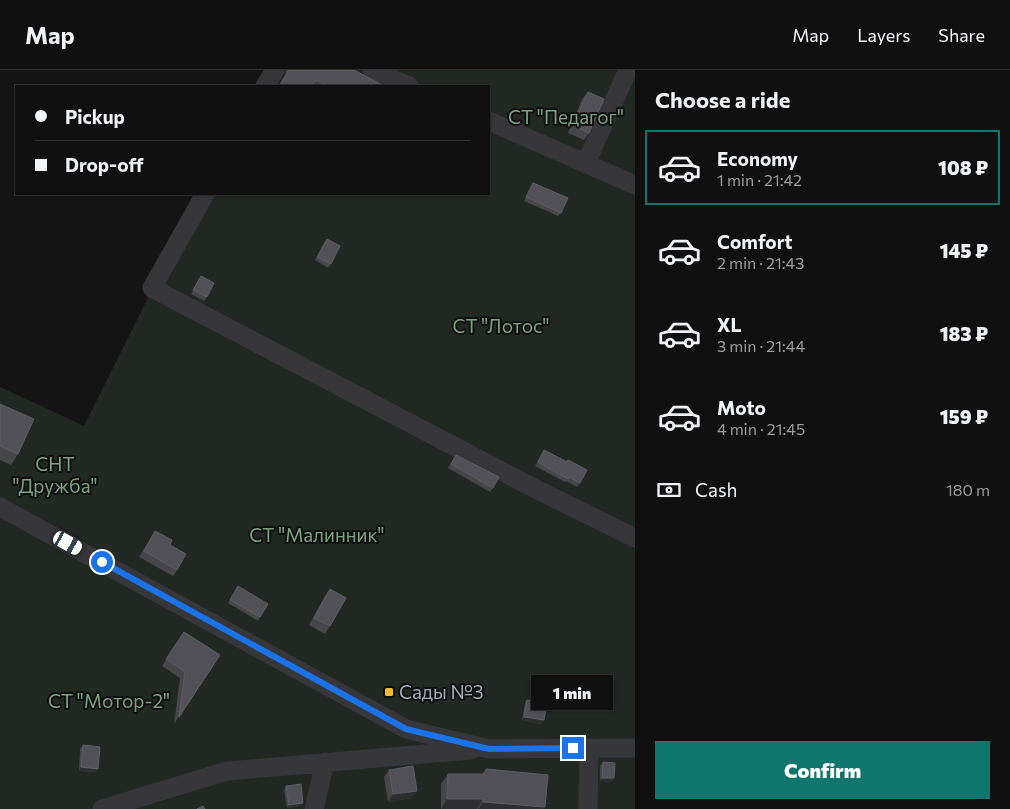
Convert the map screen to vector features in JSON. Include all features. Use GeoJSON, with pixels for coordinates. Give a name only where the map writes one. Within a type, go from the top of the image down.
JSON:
{"type":"FeatureCollection","features":[{"type":"Feature","properties":{"kind":"street"},"geometry":{"type":"LineString","coordinates":[[266,85],[275,70]]}},
{"type":"Feature","properties":{"kind":"street"},"geometry":{"type":"LineString","coordinates":[[372,70],[407,85]]}},
{"type":"Feature","properties":{"kind":"street"},"geometry":{"type":"LineString","coordinates":[[586,163],[628,70]]}},
{"type":"Feature","properties":{"kind":"street"},"geometry":{"type":"LineString","coordinates":[[490,121],[635,185]]}},
{"type":"Feature","properties":{"kind":"street"},"geometry":{"type":"LineString","coordinates":[[204,195],[152,288],[530,486],[635,538]]}},
{"type":"Feature","properties":{"kind":"street"},"geometry":{"type":"LineString","coordinates":[[0,507],[406,729],[489,749]]}},
{"type":"Feature","properties":{"kind":"street"},"geometry":{"type":"LineString","coordinates":[[588,809],[589,748]]}},
{"type":"Feature","properties":{"kind":"street"},"geometry":{"type":"LineString","coordinates":[[102,809],[227,771],[489,749],[635,748]]}},
{"type":"Feature","properties":{"kind":"street"},"geometry":{"type":"LineString","coordinates":[[314,809],[325,762]]}},
{"type":"Feature","properties":{"kind":"green space"},"geometry":{"type":"Polygon","coordinates":[[[266,70],[635,70],[635,809],[0,809],[0,387],[84,426],[148,298],[149,285],[197,195],[490,195],[490,85],[258,85],[266,70]]]}},
{"type":"Feature","properties":{"kind":"building"},"geometry":{"type":"Polygon","coordinates":[[[289,70],[354,70],[382,85],[326,85],[316,80],[314,85],[284,85],[281,83],[289,70]]]}},
{"type":"Feature","properties":{"kind":"building"},"geometry":{"type":"Polygon","coordinates":[[[588,92],[604,99],[589,133],[573,125],[588,92]]]}},
{"type":"Feature","properties":{"kind":"building"},"geometry":{"type":"Polygon","coordinates":[[[533,183],[568,198],[561,213],[526,197],[533,183]]]}},
{"type":"Feature","properties":{"kind":"building"},"geometry":{"type":"Polygon","coordinates":[[[327,239],[340,246],[331,264],[317,257],[327,239]]]}},
{"type":"Feature","properties":{"kind":"building"},"geometry":{"type":"Polygon","coordinates":[[[201,276],[214,283],[207,297],[193,290],[201,276]]]}},
{"type":"Feature","properties":{"kind":"building"},"geometry":{"type":"Polygon","coordinates":[[[0,404],[34,419],[18,454],[0,446],[0,404]]]}},
{"type":"Feature","properties":{"kind":"building"},"geometry":{"type":"Polygon","coordinates":[[[544,450],[587,470],[580,483],[569,477],[568,479],[538,462],[544,450]]]}},
{"type":"Feature","properties":{"kind":"building"},"geometry":{"type":"Polygon","coordinates":[[[456,455],[499,477],[493,488],[451,464],[456,455]]]}},
{"type":"Feature","properties":{"kind":"building"},"geometry":{"type":"Polygon","coordinates":[[[155,531],[172,540],[170,545],[186,554],[177,570],[144,551],[155,531]]]}},
{"type":"Feature","properties":{"kind":"building"},"geometry":{"type":"Polygon","coordinates":[[[238,586],[268,604],[260,617],[230,600],[238,586]]]}},
{"type":"Feature","properties":{"kind":"building"},"geometry":{"type":"Polygon","coordinates":[[[330,589],[346,598],[330,626],[314,618],[330,589]]]}},
{"type":"Feature","properties":{"kind":"building"},"geometry":{"type":"Polygon","coordinates":[[[184,632],[220,655],[179,717],[185,672],[166,659],[184,632]]]}},
{"type":"Feature","properties":{"kind":"building"},"geometry":{"type":"Polygon","coordinates":[[[527,700],[547,703],[544,720],[524,717],[527,700]]]}},
{"type":"Feature","properties":{"kind":"building"},"geometry":{"type":"Polygon","coordinates":[[[83,745],[100,747],[98,769],[81,767],[83,745]]]}},
{"type":"Feature","properties":{"kind":"building"},"geometry":{"type":"Polygon","coordinates":[[[603,762],[615,763],[614,778],[602,778],[603,762]]]}},
{"type":"Feature","properties":{"kind":"building"},"geometry":{"type":"Polygon","coordinates":[[[413,766],[417,791],[393,794],[389,770],[413,766]]]}},
{"type":"Feature","properties":{"kind":"building"},"geometry":{"type":"Polygon","coordinates":[[[486,769],[548,775],[545,807],[483,802],[483,799],[447,799],[448,774],[485,774],[486,769]]]}},
{"type":"Feature","properties":{"kind":"building"},"geometry":{"type":"Polygon","coordinates":[[[301,784],[303,803],[289,805],[286,786],[301,784]]]}},
{"type":"Feature","properties":{"kind":"place","name":"Сады №3"},"geometry":{"type":"Point","coordinates":[389,692]}},
{"type":"Feature","properties":{"kind":"route"},"geometry":{"type":"LineString","coordinates":[[102,562],[406,729],[489,749],[573,748]]}},
{"type":"Feature","properties":{"kind":"park label","name":"СТ \"Педагог\""},"geometry":{"type":"Point","coordinates":[566,117]}},
{"type":"Feature","properties":{"kind":"park label","name":"СТ \"Лотос\""},"geometry":{"type":"Point","coordinates":[501,326]}},
{"type":"Feature","properties":{"kind":"park label","name":"СНТ \"Дружба\""},"geometry":{"type":"Point","coordinates":[55,475]}},
{"type":"Feature","properties":{"kind":"park label","name":"СТ \"Малинник\""},"geometry":{"type":"Point","coordinates":[317,535]}},
{"type":"Feature","properties":{"kind":"park label","name":"СТ \"Мотор-2\""},"geometry":{"type":"Point","coordinates":[109,701]}}]}
